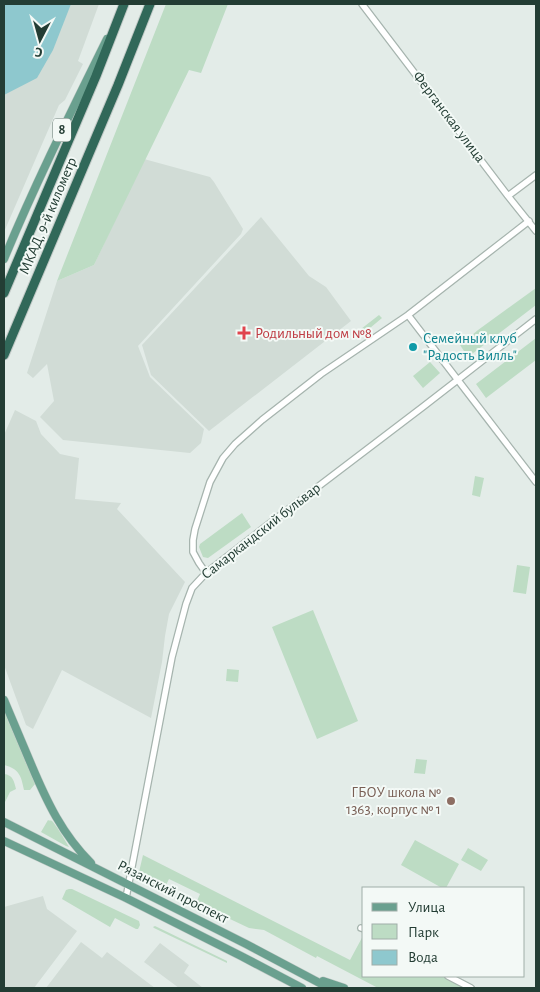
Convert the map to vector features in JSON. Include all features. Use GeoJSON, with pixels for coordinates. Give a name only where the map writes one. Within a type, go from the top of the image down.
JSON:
{"type":"FeatureCollection","features":[{"type":"Feature","properties":{"kind":"highway","name":"МКАД, 9-й километр"},"geometry":{"type":"LineString","coordinates":[[4,294],[124,4]]}},
{"type":"Feature","properties":{"kind":"highway","name":"МКАД, 9-й километр"},"geometry":{"type":"LineString","coordinates":[[4,355],[150,4]]}},
{"type":"Feature","properties":{"kind":"main road","name":"8"},"geometry":{"type":"LineString","coordinates":[[4,259],[57,141],[124,4]]}},
{"type":"Feature","properties":{"kind":"main road"},"geometry":{"type":"LineString","coordinates":[[4,700],[57,820],[78,850],[96,868]]}},
{"type":"Feature","properties":{"kind":"main road","name":"Рязанский проспект"},"geometry":{"type":"LineString","coordinates":[[4,822],[329,988]]}},
{"type":"Feature","properties":{"kind":"main road","name":"Рязанский проспект"},"geometry":{"type":"LineString","coordinates":[[4,841],[126,898],[300,987]]}},
{"type":"Feature","properties":{"kind":"main road"},"geometry":{"type":"LineString","coordinates":[[309,977],[344,988]]}},
{"type":"Feature","properties":{"kind":"street","name":"Ферганская улица"},"geometry":{"type":"LineString","coordinates":[[362,4],[536,231]]}},
{"type":"Feature","properties":{"kind":"street"},"geometry":{"type":"LineString","coordinates":[[508,196],[536,175]]}},
{"type":"Feature","properties":{"kind":"street"},"geometry":{"type":"LineString","coordinates":[[206,573],[193,552],[194,534],[210,482],[235,444],[321,374],[408,315],[529,221]]}},
{"type":"Feature","properties":{"kind":"street"},"geometry":{"type":"LineString","coordinates":[[408,315],[536,482]]}},
{"type":"Feature","properties":{"kind":"street","name":"Самаркандский бульвар"},"geometry":{"type":"LineString","coordinates":[[126,898],[172,657],[192,588],[206,573],[536,319]]}},
{"type":"Feature","properties":{"kind":"street"},"geometry":{"type":"LineString","coordinates":[[450,977],[471,988]]}},
{"type":"Feature","properties":{"kind":"shaded area"},"geometry":{"type":"Polygon","coordinates":[[[4,4],[99,4],[78,61],[83,64],[65,100],[59,105],[4,232],[4,4]]]}},
{"type":"Feature","properties":{"kind":"shaded area"},"geometry":{"type":"Polygon","coordinates":[[[144,159],[210,177],[243,229],[241,234],[138,346],[150,377],[204,429],[201,443],[190,453],[63,440],[40,417],[54,401],[47,364],[33,378],[27,373],[57,281],[94,265],[144,159]]]}},
{"type":"Feature","properties":{"kind":"shaded area","name":"Родильный дом №8"},"geometry":{"type":"Polygon","coordinates":[[[261,217],[309,276],[326,287],[351,321],[209,431],[151,375],[142,345],[261,217]]]}},
{"type":"Feature","properties":{"kind":"shaded area"},"geometry":{"type":"Polygon","coordinates":[[[15,410],[36,421],[41,434],[60,454],[79,458],[75,499],[121,503],[117,509],[185,582],[169,614],[151,718],[62,670],[33,729],[26,725],[4,665],[4,435],[15,410]]]}},
{"type":"Feature","properties":{"kind":"shaded area"},"geometry":{"type":"Polygon","coordinates":[[[43,896],[47,909],[77,931],[34,988],[4,988],[4,907],[43,896]]]}},
{"type":"Feature","properties":{"kind":"shaded area"},"geometry":{"type":"Polygon","coordinates":[[[81,942],[102,958],[107,952],[155,988],[46,988],[81,942]]]}},
{"type":"Feature","properties":{"kind":"shaded area"},"geometry":{"type":"Polygon","coordinates":[[[160,943],[189,965],[184,973],[203,988],[179,988],[144,962],[160,943]]]}},
{"type":"Feature","properties":{"kind":"green space"},"geometry":{"type":"Polygon","coordinates":[[[166,4],[228,4],[201,73],[189,70],[94,265],[57,281],[166,4]]]}},
{"type":"Feature","properties":{"kind":"green space"},"geometry":{"type":"Polygon","coordinates":[[[536,288],[536,305],[468,357],[460,345],[536,288]]]}},
{"type":"Feature","properties":{"kind":"green space"},"geometry":{"type":"Polygon","coordinates":[[[379,315],[382,318],[364,333],[361,329],[379,315]]]}},
{"type":"Feature","properties":{"kind":"green space"},"geometry":{"type":"Polygon","coordinates":[[[536,338],[536,360],[486,398],[476,384],[536,338]]]}},
{"type":"Feature","properties":{"kind":"green space"},"geometry":{"type":"Polygon","coordinates":[[[430,362],[440,373],[423,388],[413,376],[430,362]]]}},
{"type":"Feature","properties":{"kind":"green space"},"geometry":{"type":"Polygon","coordinates":[[[475,476],[484,478],[480,497],[472,495],[475,476]]]}},
{"type":"Feature","properties":{"kind":"green space"},"geometry":{"type":"Polygon","coordinates":[[[242,513],[251,527],[208,558],[203,557],[199,547],[200,544],[242,513]]]}},
{"type":"Feature","properties":{"kind":"green space"},"geometry":{"type":"Polygon","coordinates":[[[517,565],[530,567],[526,594],[513,592],[517,565]]]}},
{"type":"Feature","properties":{"kind":"green space"},"geometry":{"type":"Polygon","coordinates":[[[313,610],[358,721],[317,739],[272,627],[313,610]]]}},
{"type":"Feature","properties":{"kind":"green space"},"geometry":{"type":"Polygon","coordinates":[[[227,669],[239,670],[238,682],[226,681],[227,669]]]}},
{"type":"Feature","properties":{"kind":"green space"},"geometry":{"type":"Polygon","coordinates":[[[4,711],[35,784],[30,790],[24,790],[18,773],[13,768],[4,765],[4,711]]]}},
{"type":"Feature","properties":{"kind":"green space"},"geometry":{"type":"Polygon","coordinates":[[[416,759],[427,760],[425,774],[414,773],[416,759]]]}},
{"type":"Feature","properties":{"kind":"green space"},"geometry":{"type":"Polygon","coordinates":[[[4,774],[11,777],[16,789],[10,792],[4,804],[4,774]]]}},
{"type":"Feature","properties":{"kind":"green space"},"geometry":{"type":"Polygon","coordinates":[[[48,820],[53,822],[69,847],[41,832],[48,820]]]}},
{"type":"Feature","properties":{"kind":"green space"},"geometry":{"type":"Polygon","coordinates":[[[415,840],[459,864],[447,887],[440,887],[401,865],[415,840]]]}},
{"type":"Feature","properties":{"kind":"green space"},"geometry":{"type":"Polygon","coordinates":[[[468,848],[488,860],[481,871],[461,860],[468,848]]]}},
{"type":"Feature","properties":{"kind":"green space"},"geometry":{"type":"Polygon","coordinates":[[[143,855],[350,960],[362,938],[362,977],[447,977],[468,988],[378,988],[264,930],[249,928],[196,903],[200,894],[169,879],[164,889],[144,879],[139,872],[143,855]]]}},
{"type":"Feature","properties":{"kind":"green space"},"geometry":{"type":"Polygon","coordinates":[[[69,889],[139,921],[138,929],[115,918],[110,927],[62,899],[66,890],[69,889]]]}},
{"type":"Feature","properties":{"kind":"green space"},"geometry":{"type":"Polygon","coordinates":[[[155,926],[227,961],[227,963],[153,927],[155,926]]]}},
{"type":"Feature","properties":{"kind":"water"},"geometry":{"type":"Polygon","coordinates":[[[4,4],[71,4],[53,50],[37,78],[4,95],[4,4]]]}},
{"type":"Feature","properties":{"kind":"place","name":"Родильный дом №8"},"geometry":{"type":"Point","coordinates":[244,333]}},
{"type":"Feature","properties":{"kind":"place","name":"Семейный клуб \"Радость Вилль\""},"geometry":{"type":"Point","coordinates":[413,347]}},
{"type":"Feature","properties":{"kind":"place","name":"ГБОУ школа № 1363, корпус № 1"},"geometry":{"type":"Point","coordinates":[451,801]}}]}
